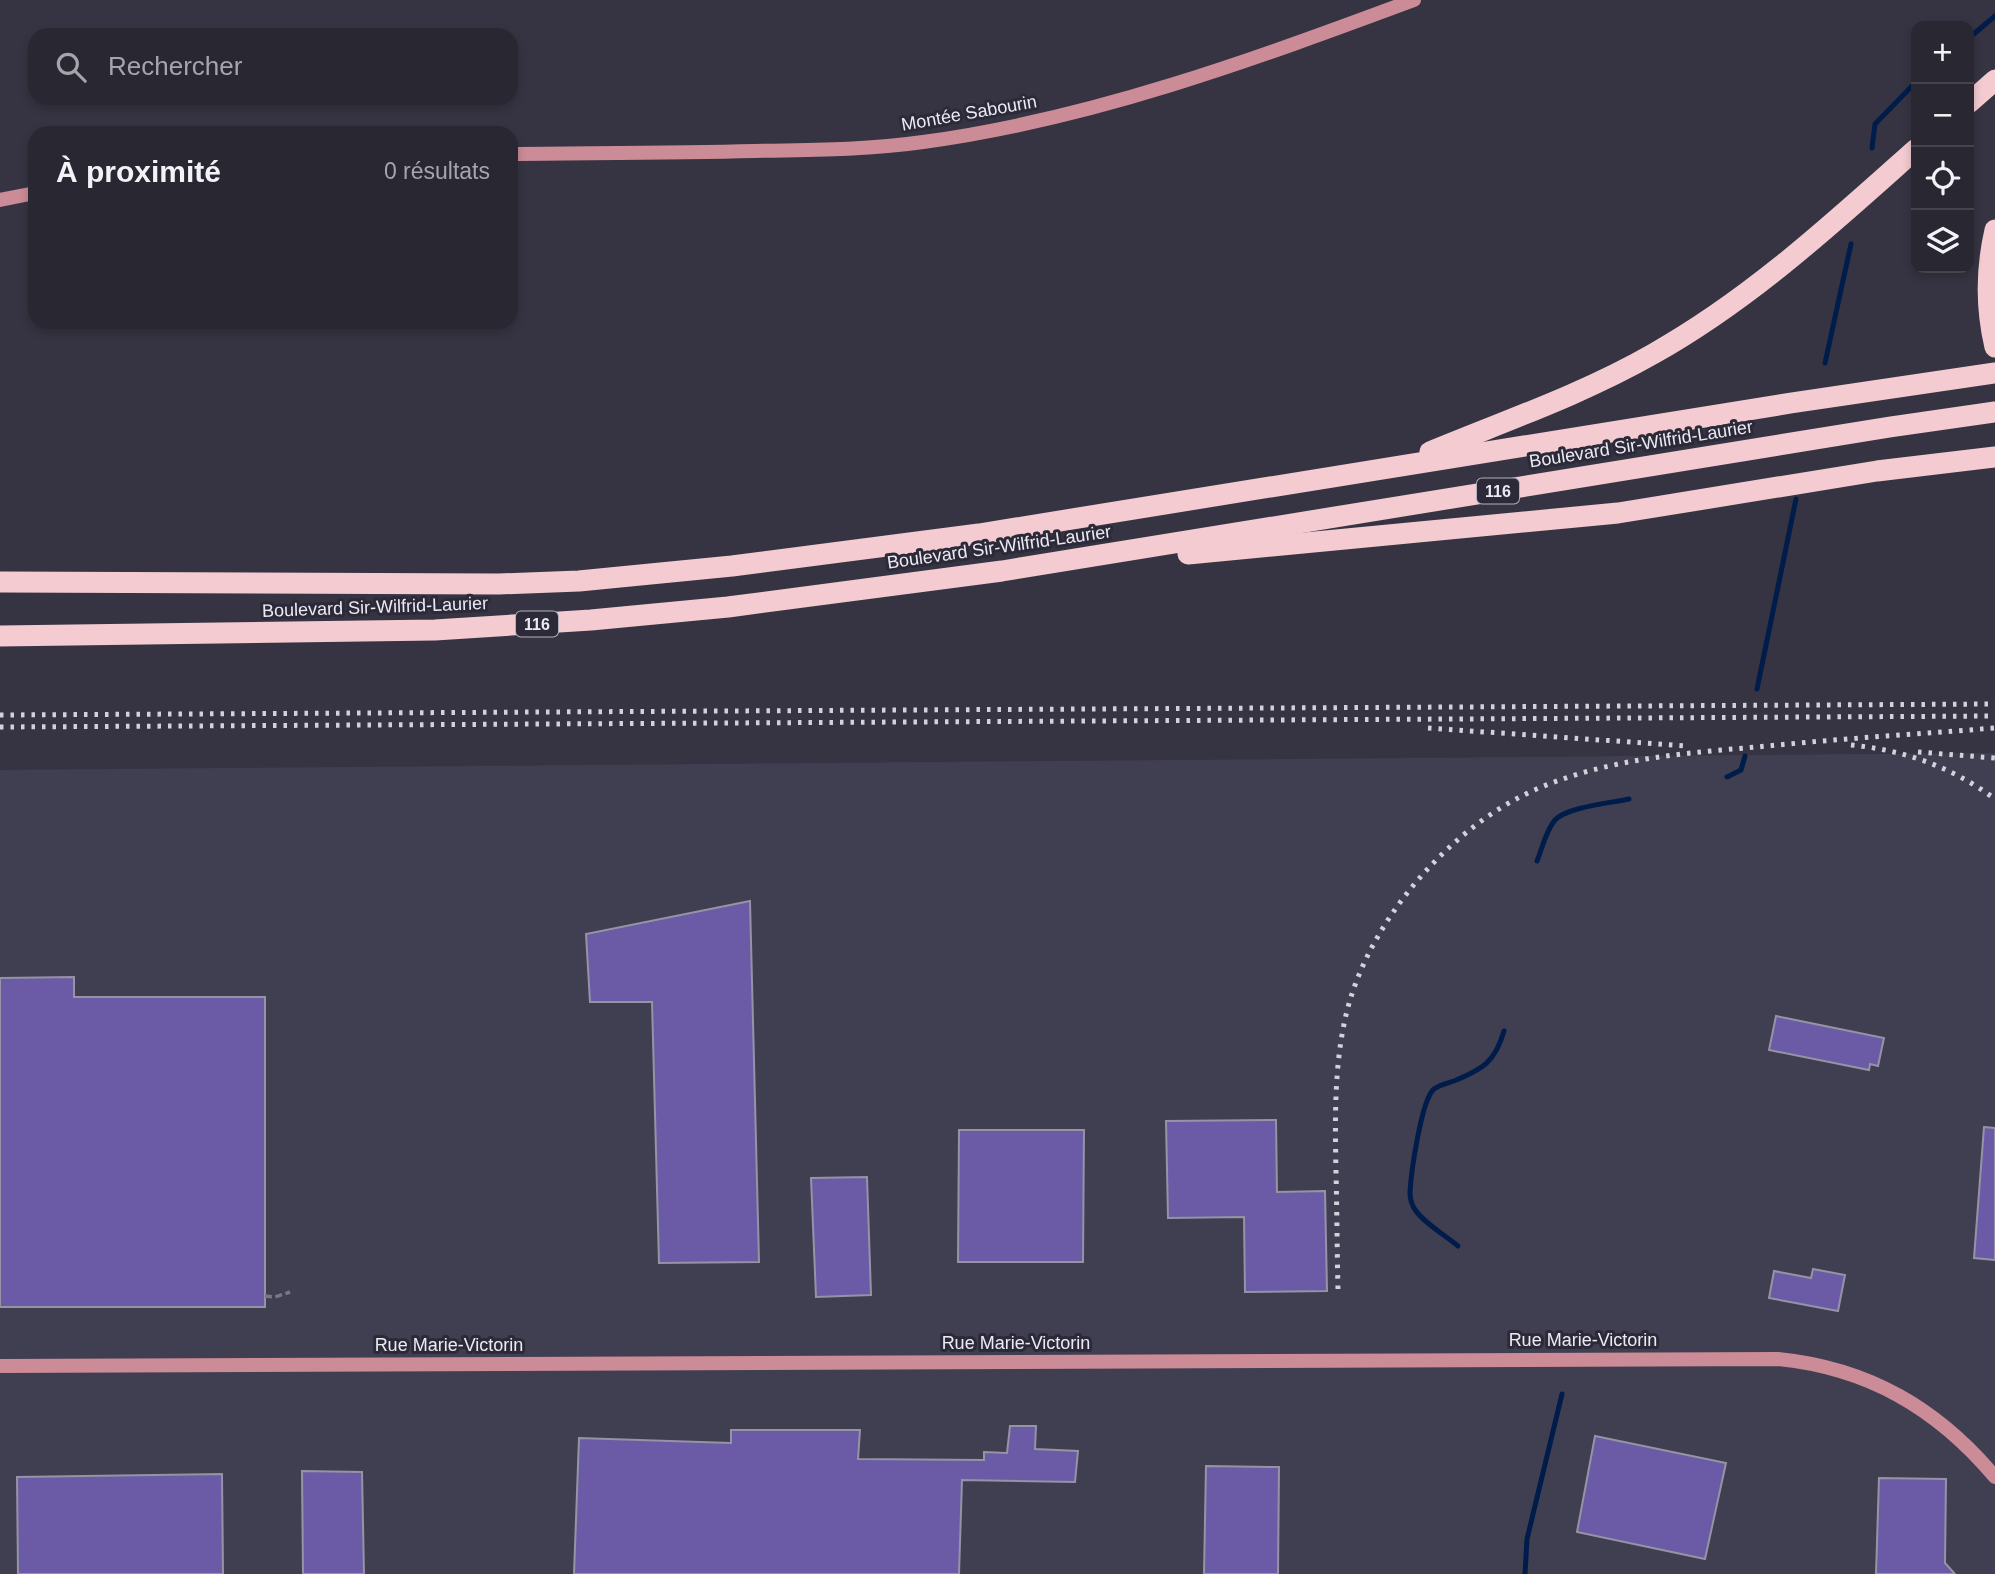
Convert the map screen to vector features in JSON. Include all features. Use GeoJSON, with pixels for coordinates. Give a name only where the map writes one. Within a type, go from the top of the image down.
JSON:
{"type":"FeatureCollection","features":[{"type":"Feature","properties":{"kind":"highway"},"geometry":{"type":"LineString","coordinates":[[1974,99],[1995,80]]}},
{"type":"Feature","properties":{"kind":"highway"},"geometry":{"type":"LineString","coordinates":[[1399,465],[1582,389],[1633,365],[1676,340],[1773,274],[1911,153]]}},
{"type":"Feature","properties":{"kind":"highway"},"geometry":{"type":"LineString","coordinates":[[1995,230],[1989,282],[1990,320],[1995,347]]}},
{"type":"Feature","properties":{"kind":"highway","name":"Boulevard Sir-Wilfrid-Laurier"},"geometry":{"type":"LineString","coordinates":[[0,582],[451,585],[579,581],[787,559],[979,534],[1399,465],[1995,373]]}},
{"type":"Feature","properties":{"kind":"highway","name":"Boulevard Sir-Wilfrid-Laurier"},"geometry":{"type":"LineString","coordinates":[[0,636],[402,631],[543,624],[728,607],[1002,572],[1995,412]]}},
{"type":"Feature","properties":{"kind":"highway"},"geometry":{"type":"LineString","coordinates":[[1002,572],[1608,514],[1877,471],[1995,457]]}},
{"type":"Feature","properties":{"kind":"street","name":"Montée Sabourin"},"geometry":{"type":"LineString","coordinates":[[518,154],[824,150],[900,145],[956,137],[1054,117],[1156,90],[1414,0]]}},
{"type":"Feature","properties":{"kind":"street"},"geometry":{"type":"LineString","coordinates":[[0,200],[28,194]]}},
{"type":"Feature","properties":{"kind":"street","name":"Rue Marie-Victorin"},"geometry":{"type":"LineString","coordinates":[[0,1367],[1778,1359],[1839,1370],[1885,1388],[1940,1423],[1995,1477]]}},
{"type":"Feature","properties":{"kind":"path"},"geometry":{"type":"LineString","coordinates":[[265,1296],[275,1297],[290,1292]]}},
{"type":"Feature","properties":{"kind":"shaded area"},"geometry":{"type":"Polygon","coordinates":[[[1995,753],[1995,1574],[0,1574],[0,770],[1995,753]]]}},
{"type":"Feature","properties":{"kind":"building"},"geometry":{"type":"Polygon","coordinates":[[[750,901],[759,1262],[659,1263],[652,1002],[590,1002],[586,934],[750,901]]]}},
{"type":"Feature","properties":{"kind":"building"},"geometry":{"type":"Polygon","coordinates":[[[74,977],[74,997],[265,997],[265,1307],[0,1307],[0,978],[74,977]]]}},
{"type":"Feature","properties":{"kind":"building"},"geometry":{"type":"Polygon","coordinates":[[[1776,1016],[1884,1038],[1878,1066],[1870,1064],[1869,1070],[1769,1050],[1776,1016]]]}},
{"type":"Feature","properties":{"kind":"building"},"geometry":{"type":"Polygon","coordinates":[[[1276,1120],[1277,1192],[1325,1191],[1327,1291],[1245,1292],[1244,1217],[1168,1218],[1166,1121],[1276,1120]]]}},
{"type":"Feature","properties":{"kind":"building"},"geometry":{"type":"Polygon","coordinates":[[[1984,1127],[1995,1128],[1995,1260],[1974,1258],[1984,1127]]]}},
{"type":"Feature","properties":{"kind":"building"},"geometry":{"type":"Polygon","coordinates":[[[959,1130],[1084,1130],[1083,1262],[958,1262],[959,1130]]]}},
{"type":"Feature","properties":{"kind":"building"},"geometry":{"type":"Polygon","coordinates":[[[867,1177],[871,1295],[816,1297],[811,1178],[867,1177]]]}},
{"type":"Feature","properties":{"kind":"building"},"geometry":{"type":"Polygon","coordinates":[[[1813,1269],[1845,1275],[1838,1311],[1769,1298],[1774,1271],[1811,1278],[1813,1269]]]}},
{"type":"Feature","properties":{"kind":"building"},"geometry":{"type":"Polygon","coordinates":[[[1010,1426],[1036,1426],[1035,1449],[1078,1451],[1075,1482],[962,1480],[959,1574],[574,1574],[579,1438],[731,1443],[731,1430],[860,1430],[858,1459],[984,1460],[984,1452],[1007,1453],[1010,1426]]]}},
{"type":"Feature","properties":{"kind":"building"},"geometry":{"type":"Polygon","coordinates":[[[1595,1436],[1726,1463],[1705,1559],[1577,1532],[1595,1436]]]}},
{"type":"Feature","properties":{"kind":"building"},"geometry":{"type":"Polygon","coordinates":[[[1206,1466],[1279,1467],[1278,1574],[1204,1574],[1206,1466]]]}},
{"type":"Feature","properties":{"kind":"building"},"geometry":{"type":"Polygon","coordinates":[[[302,1471],[362,1472],[364,1574],[303,1574],[302,1471]]]}},
{"type":"Feature","properties":{"kind":"building"},"geometry":{"type":"Polygon","coordinates":[[[222,1474],[223,1574],[18,1574],[17,1477],[222,1474]]]}},
{"type":"Feature","properties":{"kind":"building"},"geometry":{"type":"Polygon","coordinates":[[[1879,1478],[1946,1479],[1945,1563],[1955,1574],[1876,1574],[1879,1478]]]}},
{"type":"Feature","properties":{"kind":"waterway"},"geometry":{"type":"LineString","coordinates":[[1974,34],[1995,16]]}},
{"type":"Feature","properties":{"kind":"waterway"},"geometry":{"type":"LineString","coordinates":[[1872,148],[1875,124],[1914,84]]}},
{"type":"Feature","properties":{"kind":"waterway"},"geometry":{"type":"LineString","coordinates":[[1825,363],[1851,244]]}},
{"type":"Feature","properties":{"kind":"waterway"},"geometry":{"type":"LineString","coordinates":[[1757,689],[1796,499]]}},
{"type":"Feature","properties":{"kind":"waterway"},"geometry":{"type":"LineString","coordinates":[[1727,777],[1741,770],[1745,756]]}},
{"type":"Feature","properties":{"kind":"waterway"},"geometry":{"type":"LineString","coordinates":[[1537,861],[1555,820],[1579,809],[1629,799]]}},
{"type":"Feature","properties":{"kind":"waterway"},"geometry":{"type":"LineString","coordinates":[[1458,1246],[1422,1218],[1411,1202],[1411,1183],[1421,1122],[1434,1089],[1480,1068],[1492,1057],[1504,1031]]}},
{"type":"Feature","properties":{"kind":"waterway"},"geometry":{"type":"LineString","coordinates":[[1525,1574],[1527,1539],[1562,1394]]}},
{"type":"Feature","properties":{"kind":"railway"},"geometry":{"type":"LineString","coordinates":[[0,715],[1995,704]]}},
{"type":"Feature","properties":{"kind":"railway"},"geometry":{"type":"LineString","coordinates":[[0,727],[1995,716]]}},
{"type":"Feature","properties":{"kind":"railway"},"geometry":{"type":"LineString","coordinates":[[1428,728],[1687,746]]}},
{"type":"Feature","properties":{"kind":"railway"},"geometry":{"type":"LineString","coordinates":[[1338,1289],[1336,1093],[1346,1015],[1357,980],[1373,945],[1418,880],[1445,851],[1506,805],[1539,788],[1592,770],[1646,759],[1702,752],[1995,728]]}},
{"type":"Feature","properties":{"kind":"railway"},"geometry":{"type":"LineString","coordinates":[[1851,745],[1890,751],[1927,762],[1962,778],[1995,799]]}},
{"type":"Feature","properties":{"kind":"railway"},"geometry":{"type":"LineString","coordinates":[[1918,752],[1995,758]]}}]}
